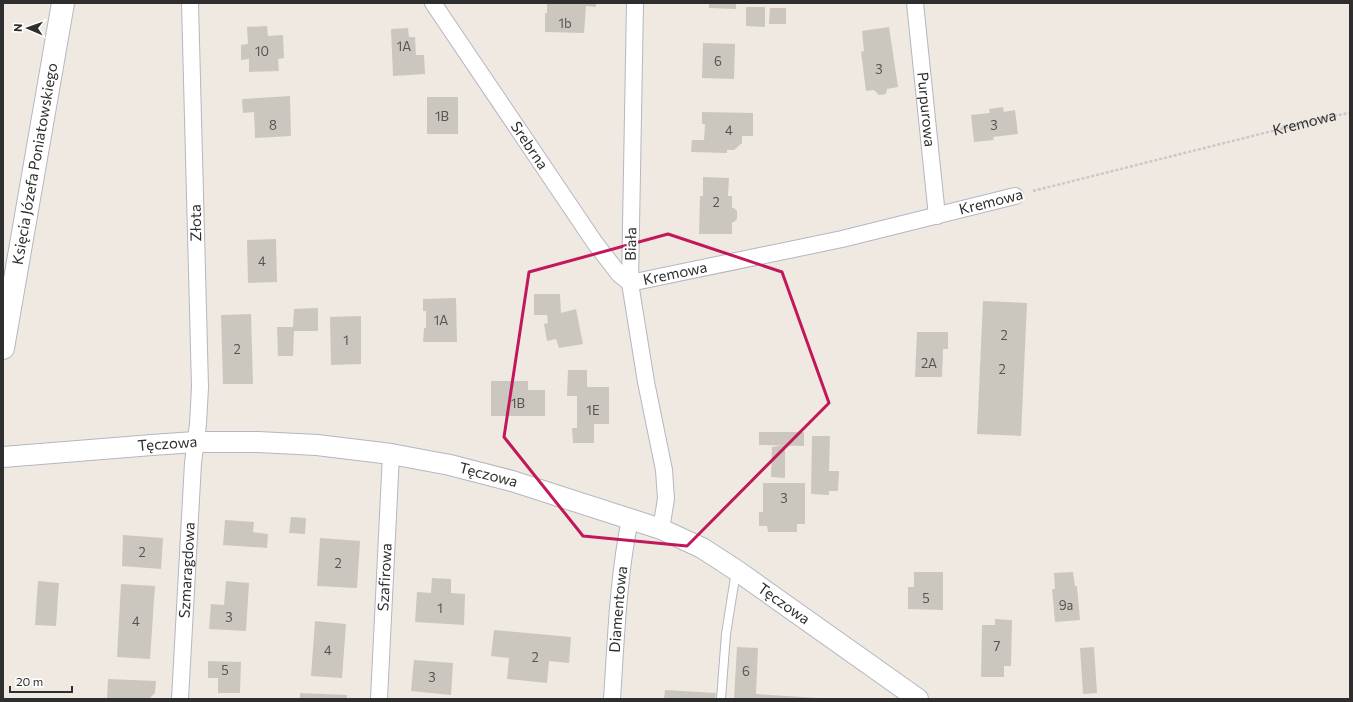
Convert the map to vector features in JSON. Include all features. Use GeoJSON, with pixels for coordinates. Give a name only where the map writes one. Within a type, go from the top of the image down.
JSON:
{"type":"FeatureCollection","features":[{"type":"Feature","properties":{"kind":"main road","name":"Księcia Józefa Poniatowskiego"},"geometry":{"type":"LineString","coordinates":[[3,348],[63,3]]}},
{"type":"Feature","properties":{"kind":"street","name":"Złota"},"geometry":{"type":"LineString","coordinates":[[190,3],[200,387],[198,424],[195,442]]}},
{"type":"Feature","properties":{"kind":"street","name":"Srebrna"},"geometry":{"type":"LineString","coordinates":[[433,3],[595,243],[619,274],[630,283]]}},
{"type":"Feature","properties":{"kind":"street","name":"Biała"},"geometry":{"type":"LineString","coordinates":[[635,3],[630,283],[646,382],[664,470],[666,499],[661,529]]}},
{"type":"Feature","properties":{"kind":"street","name":"Purpurowa"},"geometry":{"type":"LineString","coordinates":[[915,3],[937,216]]}},
{"type":"Feature","properties":{"kind":"street","name":"Kremowa"},"geometry":{"type":"LineString","coordinates":[[630,283],[842,239],[1015,196]]}},
{"type":"Feature","properties":{"kind":"street","name":"Tęczowa"},"geometry":{"type":"LineString","coordinates":[[3,457],[144,445],[195,442],[258,442],[317,445],[391,454],[512,481],[661,529],[702,548],[736,570],[918,699]]}},
{"type":"Feature","properties":{"kind":"street","name":"Szmaragdowa"},"geometry":{"type":"LineString","coordinates":[[180,699],[195,442]]}},
{"type":"Feature","properties":{"kind":"street","name":"Szafirowa"},"geometry":{"type":"LineString","coordinates":[[379,699],[391,454]]}},
{"type":"Feature","properties":{"kind":"street","name":"Diamentowa"},"geometry":{"type":"LineString","coordinates":[[612,699],[620,587],[630,519]]}},
{"type":"Feature","properties":{"kind":"lane"},"geometry":{"type":"LineString","coordinates":[[721,699],[726,634],[736,570]]}},
{"type":"Feature","properties":{"kind":"path","name":"Kremowa"},"geometry":{"type":"LineString","coordinates":[[1015,196],[1332,116],[1350,113]]}},
{"type":"Feature","properties":{"kind":"highlighted area"},"geometry":{"type":"Polygon","coordinates":[[[668,234],[782,272],[829,403],[687,546],[583,536],[504,437],[529,272],[668,234]]]}},
{"type":"Feature","properties":{"kind":"building"},"geometry":{"type":"Polygon","coordinates":[[[547,3],[596,3],[596,7],[586,6],[584,33],[545,32],[545,13],[547,13],[547,3]]]}},
{"type":"Feature","properties":{"kind":"building"},"geometry":{"type":"Polygon","coordinates":[[[709,3],[736,3],[736,9],[709,8],[709,3]]]}},
{"type":"Feature","properties":{"kind":"building"},"geometry":{"type":"Polygon","coordinates":[[[746,7],[765,7],[765,27],[746,26],[746,7]]]}},
{"type":"Feature","properties":{"kind":"building"},"geometry":{"type":"Polygon","coordinates":[[[770,8],[786,8],[786,24],[769,24],[770,8]]]}},
{"type":"Feature","properties":{"kind":"building"},"geometry":{"type":"Polygon","coordinates":[[[267,26],[268,36],[283,35],[284,58],[278,59],[279,71],[249,72],[249,59],[241,60],[241,45],[248,44],[247,27],[267,26]]]}},
{"type":"Feature","properties":{"kind":"building"},"geometry":{"type":"Polygon","coordinates":[[[889,27],[898,87],[887,89],[886,94],[879,95],[874,90],[866,91],[861,52],[864,51],[862,31],[889,27]]]}},
{"type":"Feature","properties":{"kind":"building"},"geometry":{"type":"Polygon","coordinates":[[[408,28],[409,37],[415,37],[416,55],[424,55],[425,74],[393,76],[391,29],[408,28]]]}},
{"type":"Feature","properties":{"kind":"building"},"geometry":{"type":"Polygon","coordinates":[[[703,43],[735,44],[734,79],[702,78],[703,43]]]}},
{"type":"Feature","properties":{"kind":"building"},"geometry":{"type":"Polygon","coordinates":[[[290,96],[291,136],[255,138],[254,112],[243,113],[242,99],[290,96]]]}},
{"type":"Feature","properties":{"kind":"building"},"geometry":{"type":"Polygon","coordinates":[[[427,97],[458,97],[458,134],[427,134],[427,97]]]}},
{"type":"Feature","properties":{"kind":"building"},"geometry":{"type":"Polygon","coordinates":[[[1003,107],[1004,112],[1015,110],[1018,134],[993,137],[994,140],[974,142],[971,115],[990,113],[989,109],[1003,107]]]}},
{"type":"Feature","properties":{"kind":"building"},"geometry":{"type":"Polygon","coordinates":[[[702,112],[753,113],[753,136],[742,136],[742,143],[734,150],[727,150],[727,153],[691,152],[692,140],[704,140],[705,124],[702,124],[702,112]]]}},
{"type":"Feature","properties":{"kind":"building"},"geometry":{"type":"Polygon","coordinates":[[[703,177],[729,178],[728,196],[732,196],[732,208],[737,211],[737,219],[732,222],[732,234],[699,234],[700,196],[703,196],[703,177]]]}},
{"type":"Feature","properties":{"kind":"building"},"geometry":{"type":"Polygon","coordinates":[[[276,239],[277,282],[248,283],[247,240],[276,239]]]}},
{"type":"Feature","properties":{"kind":"building"},"geometry":{"type":"Polygon","coordinates":[[[534,294],[560,294],[561,313],[576,309],[583,344],[559,348],[556,339],[547,341],[544,324],[548,323],[547,315],[534,315],[534,294]]]}},
{"type":"Feature","properties":{"kind":"building"},"geometry":{"type":"Polygon","coordinates":[[[456,298],[457,342],[423,342],[424,328],[426,328],[426,311],[423,311],[423,299],[456,298]]]}},
{"type":"Feature","properties":{"kind":"building"},"geometry":{"type":"Polygon","coordinates":[[[983,301],[1027,303],[1021,436],[977,434],[983,301]]]}},
{"type":"Feature","properties":{"kind":"building"},"geometry":{"type":"Polygon","coordinates":[[[318,308],[318,331],[294,331],[293,356],[278,356],[277,327],[293,327],[294,309],[318,308]]]}},
{"type":"Feature","properties":{"kind":"building"},"geometry":{"type":"Polygon","coordinates":[[[251,314],[253,384],[223,384],[221,315],[251,314]]]}},
{"type":"Feature","properties":{"kind":"building"},"geometry":{"type":"Polygon","coordinates":[[[361,316],[361,364],[331,365],[330,317],[361,316]]]}},
{"type":"Feature","properties":{"kind":"building"},"geometry":{"type":"Polygon","coordinates":[[[917,332],[948,332],[948,349],[943,349],[942,377],[915,377],[917,332]]]}},
{"type":"Feature","properties":{"kind":"building"},"geometry":{"type":"Polygon","coordinates":[[[568,370],[587,370],[587,387],[609,387],[609,424],[594,424],[594,443],[573,443],[572,428],[577,428],[577,396],[567,396],[568,370]]]}},
{"type":"Feature","properties":{"kind":"building"},"geometry":{"type":"Polygon","coordinates":[[[491,381],[528,381],[528,390],[545,390],[545,416],[491,416],[491,381]]]}},
{"type":"Feature","properties":{"kind":"building"},"geometry":{"type":"Polygon","coordinates":[[[759,432],[804,432],[804,446],[759,445],[759,432]]]}},
{"type":"Feature","properties":{"kind":"building"},"geometry":{"type":"Polygon","coordinates":[[[812,436],[830,436],[829,471],[839,471],[838,491],[829,491],[829,495],[811,494],[812,436]]]}},
{"type":"Feature","properties":{"kind":"building"},"geometry":{"type":"Polygon","coordinates":[[[785,445],[785,478],[771,477],[772,447],[785,445]]]}},
{"type":"Feature","properties":{"kind":"building"},"geometry":{"type":"Polygon","coordinates":[[[763,483],[805,483],[805,524],[797,524],[797,532],[768,532],[767,526],[759,526],[759,512],[763,512],[763,483]]]}},
{"type":"Feature","properties":{"kind":"building"},"geometry":{"type":"Polygon","coordinates":[[[291,517],[306,518],[305,534],[289,533],[291,517]]]}},
{"type":"Feature","properties":{"kind":"building"},"geometry":{"type":"Polygon","coordinates":[[[225,520],[254,522],[253,532],[268,534],[267,548],[223,545],[225,520]]]}},
{"type":"Feature","properties":{"kind":"building"},"geometry":{"type":"Polygon","coordinates":[[[123,535],[163,538],[161,569],[122,566],[123,535]]]}},
{"type":"Feature","properties":{"kind":"building"},"geometry":{"type":"Polygon","coordinates":[[[320,538],[360,541],[357,588],[317,586],[320,538]]]}},
{"type":"Feature","properties":{"kind":"building"},"geometry":{"type":"Polygon","coordinates":[[[914,572],[943,572],[943,610],[908,609],[908,587],[914,587],[914,572]]]}},
{"type":"Feature","properties":{"kind":"building"},"geometry":{"type":"Polygon","coordinates":[[[1073,572],[1075,586],[1077,586],[1080,620],[1055,622],[1052,589],[1055,589],[1054,573],[1073,572]]]}},
{"type":"Feature","properties":{"kind":"building"},"geometry":{"type":"Polygon","coordinates":[[[432,578],[451,579],[451,593],[465,594],[464,625],[415,622],[417,592],[431,593],[432,578]]]}},
{"type":"Feature","properties":{"kind":"building"},"geometry":{"type":"Polygon","coordinates":[[[38,581],[59,583],[56,626],[35,625],[38,581]]]}},
{"type":"Feature","properties":{"kind":"building"},"geometry":{"type":"Polygon","coordinates":[[[226,581],[249,583],[246,631],[209,629],[211,604],[224,605],[226,581]]]}},
{"type":"Feature","properties":{"kind":"building"},"geometry":{"type":"Polygon","coordinates":[[[121,584],[155,586],[150,659],[117,657],[121,584]]]}},
{"type":"Feature","properties":{"kind":"building"},"geometry":{"type":"Polygon","coordinates":[[[995,619],[1012,620],[1011,666],[1004,666],[1004,677],[981,677],[982,625],[995,625],[995,619]]]}},
{"type":"Feature","properties":{"kind":"building"},"geometry":{"type":"Polygon","coordinates":[[[315,621],[346,624],[342,678],[311,676],[315,621]]]}},
{"type":"Feature","properties":{"kind":"building"},"geometry":{"type":"Polygon","coordinates":[[[494,630],[571,637],[569,663],[549,661],[547,683],[507,679],[509,658],[491,656],[494,630]]]}},
{"type":"Feature","properties":{"kind":"building"},"geometry":{"type":"Polygon","coordinates":[[[737,647],[758,648],[756,694],[818,699],[734,699],[737,647]]]}},
{"type":"Feature","properties":{"kind":"building"},"geometry":{"type":"Polygon","coordinates":[[[1094,647],[1097,693],[1083,694],[1080,648],[1094,647]]]}},
{"type":"Feature","properties":{"kind":"building"},"geometry":{"type":"Polygon","coordinates":[[[414,660],[453,663],[451,695],[411,691],[414,660]]]}},
{"type":"Feature","properties":{"kind":"building"},"geometry":{"type":"Polygon","coordinates":[[[208,661],[241,662],[240,693],[218,693],[218,678],[208,678],[208,661]]]}},
{"type":"Feature","properties":{"kind":"building"},"geometry":{"type":"Polygon","coordinates":[[[108,679],[156,681],[155,693],[149,699],[107,699],[108,679]]]}},
{"type":"Feature","properties":{"kind":"building"},"geometry":{"type":"Polygon","coordinates":[[[665,690],[716,693],[715,699],[664,699],[665,690]]]}},
{"type":"Feature","properties":{"kind":"building"},"geometry":{"type":"Polygon","coordinates":[[[300,693],[347,695],[347,699],[300,699],[300,693]]]}}]}
